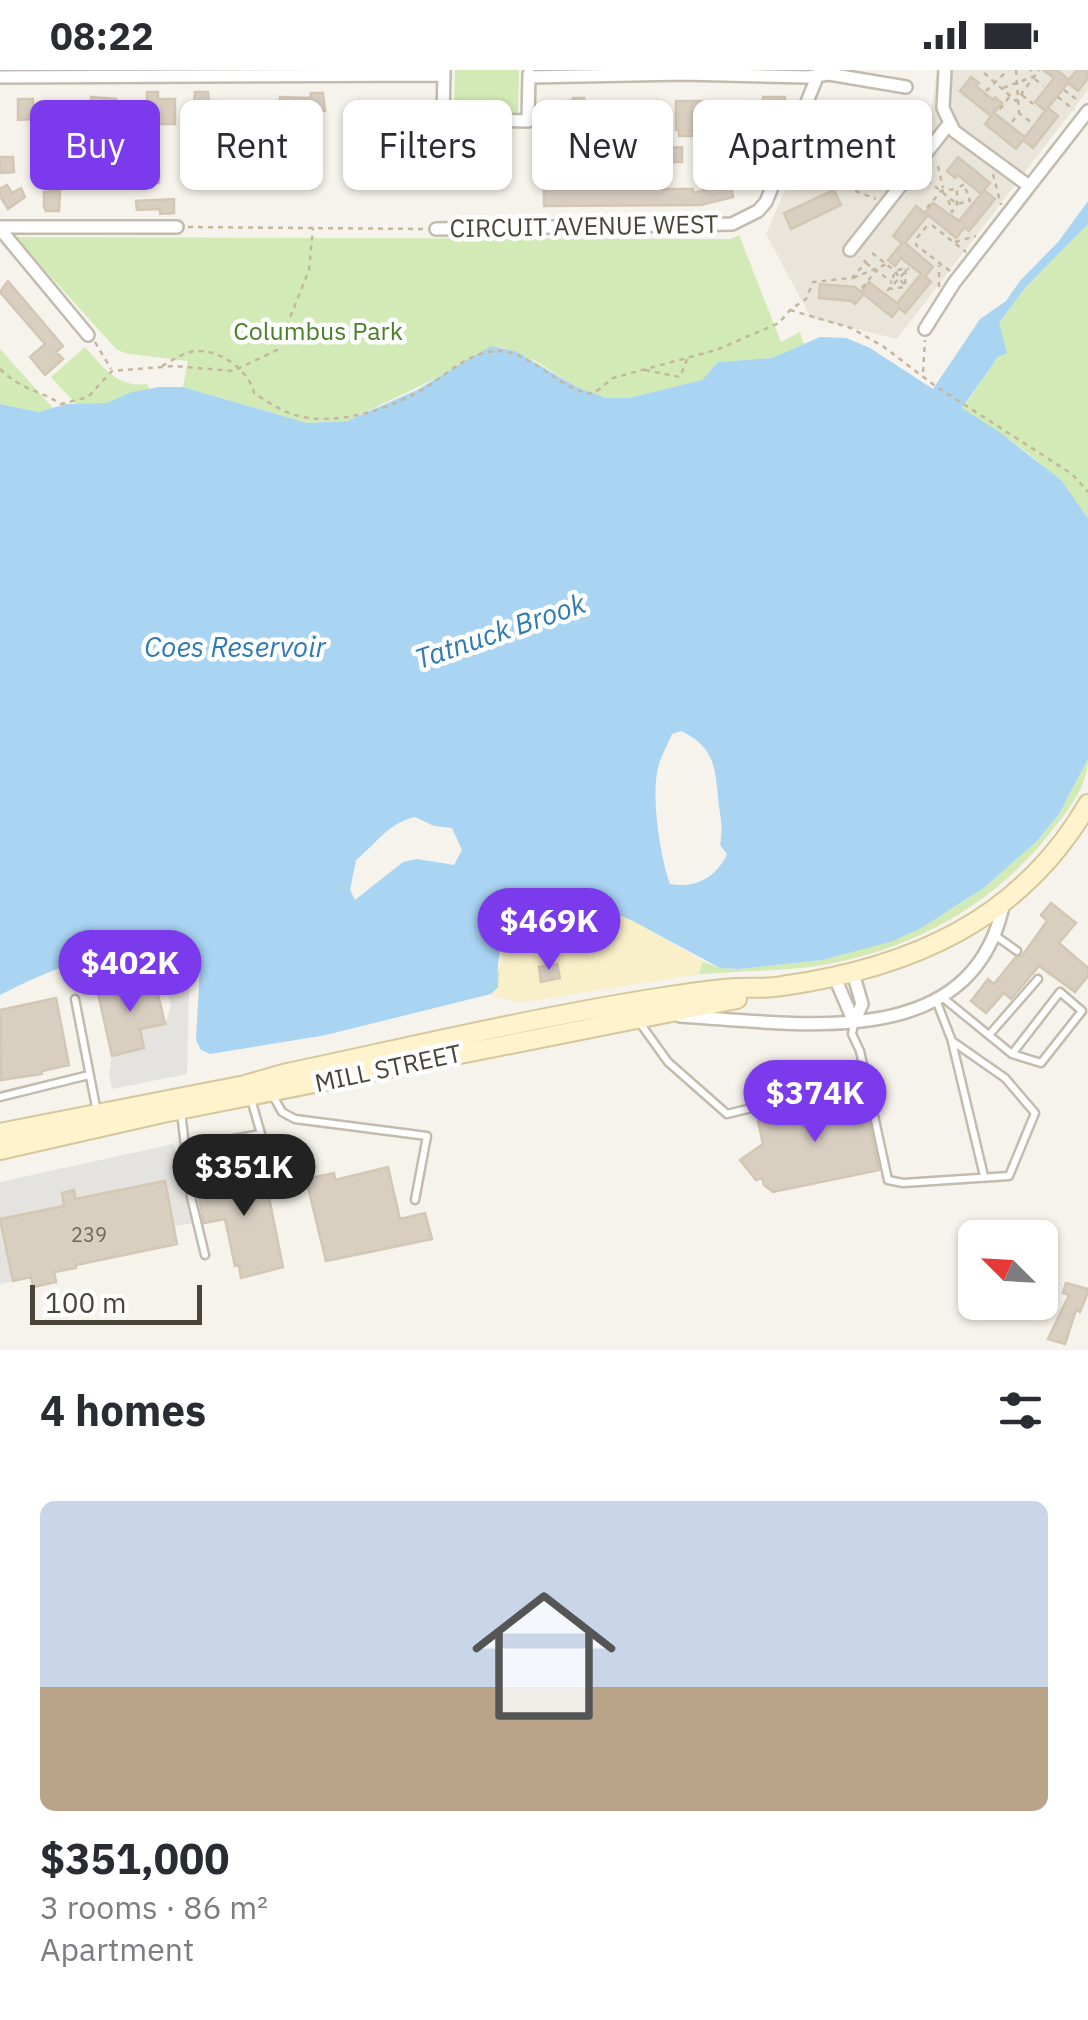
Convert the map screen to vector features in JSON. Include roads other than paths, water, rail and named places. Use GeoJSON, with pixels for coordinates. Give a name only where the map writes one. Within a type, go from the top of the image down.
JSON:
{"type":"FeatureCollection","features":[{"type":"Feature","properties":{"kind":"main road","name":"MILL STREET"},"geometry":{"type":"LineString","coordinates":[[0,1135],[97,1113],[251,1098],[740,998],[908,956],[958,935],[1004,901],[1044,865],[1088,804]]}},
{"type":"Feature","properties":{"kind":"main road","name":"MILL STREET"},"geometry":{"type":"LineString","coordinates":[[0,1135],[171,1107],[392,1051],[621,1004],[733,988],[776,987]]}},
{"type":"Feature","properties":{"kind":"street"},"geometry":{"type":"LineString","coordinates":[[945,70],[943,108],[954,131],[1029,186]]}},
{"type":"Feature","properties":{"kind":"street"},"geometry":{"type":"LineString","coordinates":[[0,76],[444,72],[443,119],[528,121],[529,73],[819,73],[906,87]]}},
{"type":"Feature","properties":{"kind":"street","name":"CIRCUIT AVENUE WEST"},"geometry":{"type":"LineString","coordinates":[[436,229],[732,224],[758,211],[779,172],[819,73]]}},
{"type":"Feature","properties":{"kind":"street"},"geometry":{"type":"LineString","coordinates":[[925,329],[1081,108]]}},
{"type":"Feature","properties":{"kind":"street"},"geometry":{"type":"LineString","coordinates":[[850,250],[949,124]]}},
{"type":"Feature","properties":{"kind":"street"},"geometry":{"type":"LineString","coordinates":[[0,228],[177,227]]}},
{"type":"Feature","properties":{"kind":"street"},"geometry":{"type":"LineString","coordinates":[[0,228],[88,334]]}},
{"type":"Feature","properties":{"kind":"street"},"geometry":{"type":"LineString","coordinates":[[645,1016],[806,1024],[888,1016],[939,999],[974,971],[996,936],[1004,901]]}},
{"type":"Feature","properties":{"kind":"street"},"geometry":{"type":"LineString","coordinates":[[844,975],[854,1022]]}},
{"type":"Feature","properties":{"kind":"street"},"geometry":{"type":"LineString","coordinates":[[844,975],[862,1004],[854,1022]]}},
{"type":"Feature","properties":{"kind":"lane"},"geometry":{"type":"LineString","coordinates":[[996,936],[1018,950]]}},
{"type":"Feature","properties":{"kind":"lane"},"geometry":{"type":"LineString","coordinates":[[989,1035],[1038,978]]}},
{"type":"Feature","properties":{"kind":"lane"},"geometry":{"type":"LineString","coordinates":[[939,999],[1012,1054],[1041,1064],[1082,1012],[1060,992],[1012,1054]]}},
{"type":"Feature","properties":{"kind":"lane"},"geometry":{"type":"LineString","coordinates":[[75,999],[97,1113]]}},
{"type":"Feature","properties":{"kind":"lane"},"geometry":{"type":"LineString","coordinates":[[939,999],[984,1177]]}},
{"type":"Feature","properties":{"kind":"lane"},"geometry":{"type":"LineString","coordinates":[[645,1016],[668,1062],[727,1114],[866,1080]]}},
{"type":"Feature","properties":{"kind":"lane"},"geometry":{"type":"LineString","coordinates":[[854,1022],[852,1034],[860,1051],[888,1180],[902,1183],[1009,1176],[1036,1113],[1005,1078],[952,1041]]}},
{"type":"Feature","properties":{"kind":"lane"},"geometry":{"type":"LineString","coordinates":[[0,1097],[90,1076]]}},
{"type":"Feature","properties":{"kind":"lane"},"geometry":{"type":"LineString","coordinates":[[272,1093],[282,1112],[294,1120],[426,1136],[415,1200]]}},
{"type":"Feature","properties":{"kind":"lane"},"geometry":{"type":"LineString","coordinates":[[184,1148],[261,1134],[251,1098]]}},
{"type":"Feature","properties":{"kind":"lane"},"geometry":{"type":"LineString","coordinates":[[171,1107],[184,1148],[191,1197],[206,1255]]}},
{"type":"Feature","properties":{"kind":"water","name":"Coes Reservoir"},"geometry":{"type":"Polygon","coordinates":[[[1088,201],[1088,224],[1024,289],[999,323],[1007,353],[998,357],[962,408],[1061,480],[1088,518],[1088,759],[1059,814],[1037,841],[984,888],[893,941],[822,960],[739,969],[720,968],[631,920],[589,903],[552,904],[544,908],[543,921],[534,927],[513,924],[508,930],[500,954],[498,987],[491,994],[326,1035],[210,1054],[201,1050],[196,1040],[200,966],[196,949],[171,946],[120,950],[69,964],[0,995],[0,404],[39,412],[66,404],[107,403],[132,392],[159,387],[183,387],[307,423],[347,421],[417,390],[491,346],[515,351],[577,387],[606,398],[629,398],[702,380],[718,362],[772,358],[820,337],[846,338],[870,348],[933,389],[980,319],[1006,301],[1088,201]],[[681,731],[672,734],[656,776],[657,824],[670,884],[688,885],[704,880],[727,854],[720,845],[721,821],[712,762],[702,745],[681,731]],[[415,817],[390,829],[356,860],[350,890],[355,900],[403,862],[417,859],[454,865],[462,850],[452,828],[434,826],[415,817]]]}},
{"type":"Feature","properties":{"kind":"park label","name":"Columbus Park"},"geometry":{"type":"Point","coordinates":[318,331]}},
{"type":"Feature","properties":{"kind":"water label","name":"Tatnuck Brook"},"geometry":{"type":"Point","coordinates":[500,631]}}]}
